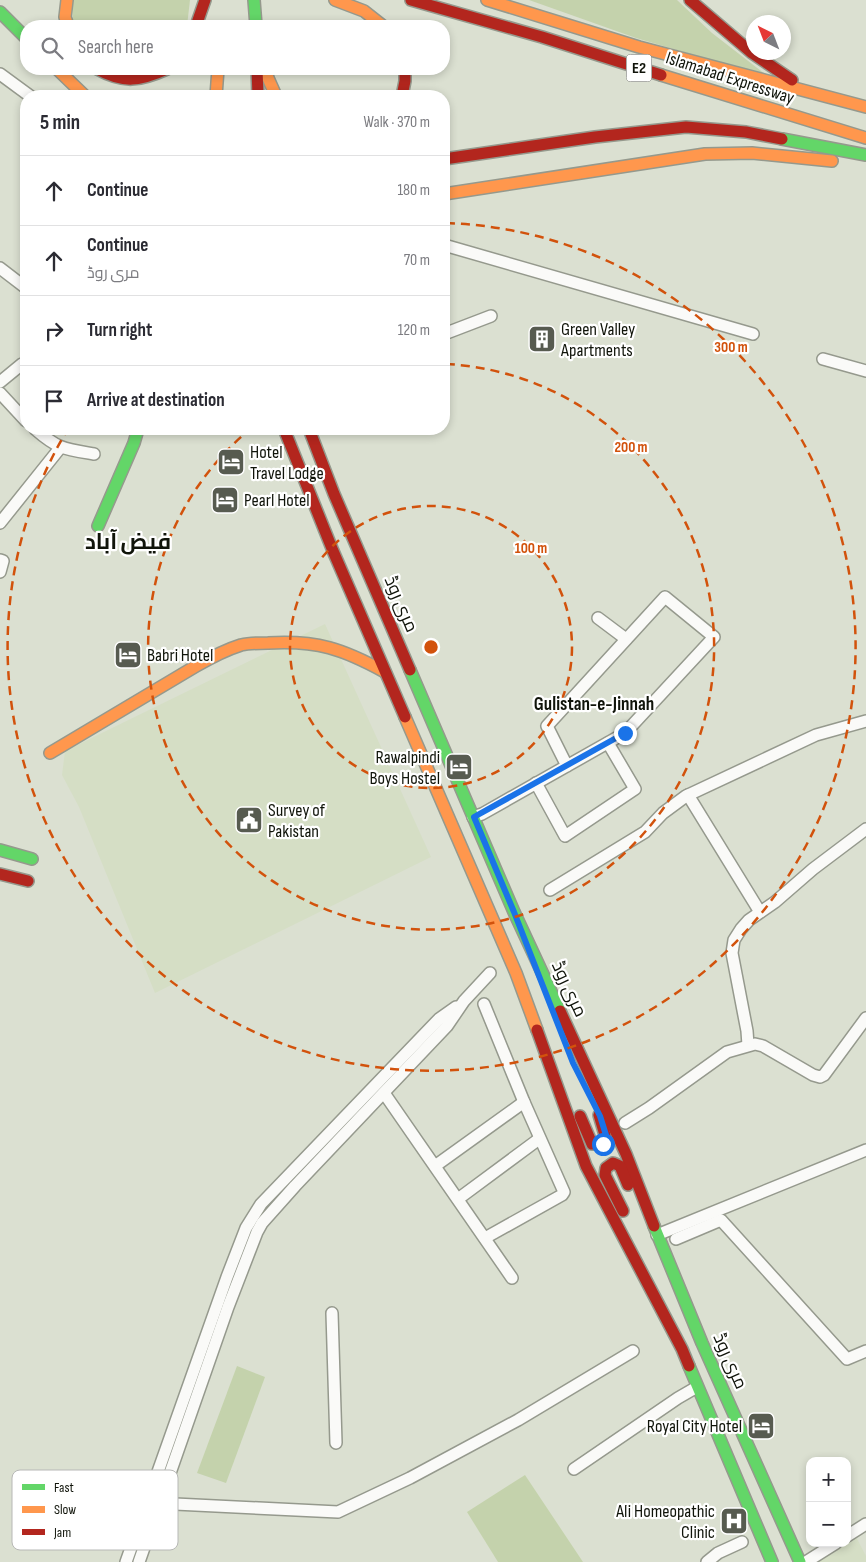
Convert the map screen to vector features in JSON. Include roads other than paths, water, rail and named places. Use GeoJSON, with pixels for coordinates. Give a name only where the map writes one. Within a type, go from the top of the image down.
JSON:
{"type":"FeatureCollection","features":[{"type":"Feature","properties":{"kind":"main road"},"geometry":{"type":"LineString","coordinates":[[66,20],[67,0]]}},
{"type":"Feature","properties":{"kind":"main road"},"geometry":{"type":"LineString","coordinates":[[205,0],[210,18]]}},
{"type":"Feature","properties":{"kind":"main road"},"geometry":{"type":"LineString","coordinates":[[198,20],[205,0]]}},
{"type":"Feature","properties":{"kind":"main road"},"geometry":{"type":"LineString","coordinates":[[335,0],[364,11],[375,20]]}},
{"type":"Feature","properties":{"kind":"main road","name":"Islamabad Expressway"},"geometry":{"type":"LineString","coordinates":[[411,0],[542,36],[791,116],[866,138]]}},
{"type":"Feature","properties":{"kind":"main road","name":"Islamabad Expressway"},"geometry":{"type":"LineString","coordinates":[[487,0],[639,47],[814,94],[863,105]]}},
{"type":"Feature","properties":{"kind":"main road"},"geometry":{"type":"LineString","coordinates":[[690,0],[772,70],[814,94]]}},
{"type":"Feature","properties":{"kind":"main road"},"geometry":{"type":"LineString","coordinates":[[254,1],[256,20]]}},
{"type":"Feature","properties":{"kind":"main road"},"geometry":{"type":"LineString","coordinates":[[0,12],[20,32]]}},
{"type":"Feature","properties":{"kind":"main road"},"geometry":{"type":"LineString","coordinates":[[63,75],[79,90]]}},
{"type":"Feature","properties":{"kind":"main road"},"geometry":{"type":"LineString","coordinates":[[108,75],[123,80],[139,80],[152,75]]}},
{"type":"Feature","properties":{"kind":"main road"},"geometry":{"type":"LineString","coordinates":[[217,90],[218,75]]}},
{"type":"Feature","properties":{"kind":"main road"},"geometry":{"type":"LineString","coordinates":[[220,75],[224,90]]}},
{"type":"Feature","properties":{"kind":"main road"},"geometry":{"type":"LineString","coordinates":[[257,75],[258,90]]}},
{"type":"Feature","properties":{"kind":"main road"},"geometry":{"type":"LineString","coordinates":[[267,75],[273,90]]}},
{"type":"Feature","properties":{"kind":"main road"},"geometry":{"type":"LineString","coordinates":[[403,90],[405,75]]}},
{"type":"Feature","properties":{"kind":"main road"},"geometry":{"type":"LineString","coordinates":[[69,81],[73,90]]}},
{"type":"Feature","properties":{"kind":"main road"},"geometry":{"type":"LineString","coordinates":[[450,158],[595,137],[686,127],[746,132],[866,155]]}},
{"type":"Feature","properties":{"kind":"main road"},"geometry":{"type":"LineString","coordinates":[[450,193],[705,154],[752,152],[866,164]]}},
{"type":"Feature","properties":{"kind":"main road"},"geometry":{"type":"LineString","coordinates":[[98,526],[136,435]]}},
{"type":"Feature","properties":{"kind":"main road"},"geometry":{"type":"LineString","coordinates":[[286,435],[333,551],[385,672],[516,973],[557,1057],[583,1124],[592,1144],[603,1144],[606,1135],[600,1116],[573,1063],[514,912]]}},
{"type":"Feature","properties":{"kind":"main road","name":"مری روڈ"},"geometry":{"type":"LineString","coordinates":[[311,435],[342,514],[514,912],[626,1154],[657,1235],[702,1342],[800,1562]]}},
{"type":"Feature","properties":{"kind":"main road"},"geometry":{"type":"LineString","coordinates":[[50,753],[76,735],[198,665],[240,645],[290,640],[326,645],[361,658],[385,672]]}},
{"type":"Feature","properties":{"kind":"main road"},"geometry":{"type":"LineString","coordinates":[[0,850],[32,858]]}},
{"type":"Feature","properties":{"kind":"main road"},"geometry":{"type":"LineString","coordinates":[[0,874],[28,881]]}},
{"type":"Feature","properties":{"kind":"main road"},"geometry":{"type":"LineString","coordinates":[[516,973],[586,1166],[682,1349]]}},
{"type":"Feature","properties":{"kind":"main road"},"geometry":{"type":"LineString","coordinates":[[702,1342],[662,1266],[620,1166],[613,1163],[606,1168],[605,1175],[645,1255],[697,1387],[772,1562]]}},
{"type":"Feature","properties":{"kind":"street"},"geometry":{"type":"LineString","coordinates":[[0,74],[22,90]]}},
{"type":"Feature","properties":{"kind":"street"},"geometry":{"type":"LineString","coordinates":[[450,247],[753,334]]}},
{"type":"Feature","properties":{"kind":"street"},"geometry":{"type":"LineString","coordinates":[[0,268],[20,283]]}},
{"type":"Feature","properties":{"kind":"street"},"geometry":{"type":"LineString","coordinates":[[450,332],[491,316]]}},
{"type":"Feature","properties":{"kind":"street"},"geometry":{"type":"LineString","coordinates":[[823,359],[866,370]]}},
{"type":"Feature","properties":{"kind":"street"},"geometry":{"type":"LineString","coordinates":[[0,382],[20,366]]}},
{"type":"Feature","properties":{"kind":"street"},"geometry":{"type":"LineString","coordinates":[[0,392],[20,414]]}},
{"type":"Feature","properties":{"kind":"street"},"geometry":{"type":"LineString","coordinates":[[42,435],[60,448],[94,454]]}},
{"type":"Feature","properties":{"kind":"street"},"geometry":{"type":"LineString","coordinates":[[0,523],[60,448]]}},
{"type":"Feature","properties":{"kind":"street"},"geometry":{"type":"LineString","coordinates":[[0,560],[3,561],[0,572]]}},
{"type":"Feature","properties":{"kind":"street"},"geometry":{"type":"LineString","coordinates":[[474,817],[567,766],[625,733],[714,637],[665,597],[547,726],[567,766]]}},
{"type":"Feature","properties":{"kind":"street"},"geometry":{"type":"LineString","coordinates":[[598,618],[626,639]]}},
{"type":"Feature","properties":{"kind":"street"},"geometry":{"type":"LineString","coordinates":[[550,890],[645,832],[663,813],[688,795],[816,735],[866,721]]}},
{"type":"Feature","properties":{"kind":"street"},"geometry":{"type":"LineString","coordinates":[[536,783],[565,836],[635,788],[608,743]]}},
{"type":"Feature","properties":{"kind":"street"},"geometry":{"type":"LineString","coordinates":[[688,795],[760,912]]}},
{"type":"Feature","properties":{"kind":"street"},"geometry":{"type":"LineString","coordinates":[[748,1045],[732,953],[734,940],[749,920],[775,902],[813,869],[866,829]]}},
{"type":"Feature","properties":{"kind":"street"},"geometry":{"type":"LineString","coordinates":[[171,1470],[234,1289],[262,1223],[447,1026],[464,1001],[490,973]]}},
{"type":"Feature","properties":{"kind":"street"},"geometry":{"type":"LineString","coordinates":[[159,1470],[227,1277],[246,1228],[254,1214],[261,1204],[439,1019],[464,1001]]}},
{"type":"Feature","properties":{"kind":"street"},"geometry":{"type":"LineString","coordinates":[[484,1004],[524,1102],[564,1192],[562,1195],[485,1238]]}},
{"type":"Feature","properties":{"kind":"street"},"geometry":{"type":"LineString","coordinates":[[625,1123],[727,1052],[748,1045],[763,1046],[813,1075],[824,1075],[866,1018]]}},
{"type":"Feature","properties":{"kind":"street"},"geometry":{"type":"LineString","coordinates":[[384,1093],[512,1278]]}},
{"type":"Feature","properties":{"kind":"street"},"geometry":{"type":"LineString","coordinates":[[435,1166],[524,1102]]}},
{"type":"Feature","properties":{"kind":"street"},"geometry":{"type":"LineString","coordinates":[[458,1199],[540,1139]]}},
{"type":"Feature","properties":{"kind":"street"},"geometry":{"type":"LineString","coordinates":[[657,1235],[866,1150]]}},
{"type":"Feature","properties":{"kind":"street"},"geometry":{"type":"LineString","coordinates":[[676,1239],[722,1220],[847,1359],[866,1351]]}},
{"type":"Feature","properties":{"kind":"street"},"geometry":{"type":"LineString","coordinates":[[332,1313],[336,1444]]}},
{"type":"Feature","properties":{"kind":"street"},"geometry":{"type":"LineString","coordinates":[[178,1504],[338,1512],[410,1478],[518,1420],[633,1351]]}},
{"type":"Feature","properties":{"kind":"street"},"geometry":{"type":"LineString","coordinates":[[574,1469],[697,1387]]}},
{"type":"Feature","properties":{"kind":"street"},"geometry":{"type":"LineString","coordinates":[[851,1533],[866,1524]]}},
{"type":"Feature","properties":{"kind":"street"},"geometry":{"type":"LineString","coordinates":[[707,1562],[742,1542]]}},
{"type":"Feature","properties":{"kind":"street"},"geometry":{"type":"LineString","coordinates":[[806,1562],[830,1547]]}},
{"type":"Feature","properties":{"kind":"street"},"geometry":{"type":"LineString","coordinates":[[126,1562],[130,1550]]}},
{"type":"Feature","properties":{"kind":"street"},"geometry":{"type":"LineString","coordinates":[[140,1562],[144,1550]]}},
{"type":"Feature","properties":{"kind":"place","name":"Green Valley Apartments"},"geometry":{"type":"Point","coordinates":[542,339]}},
{"type":"Feature","properties":{"kind":"place","name":"Hotel Travel Lodge"},"geometry":{"type":"Point","coordinates":[231,462]}},
{"type":"Feature","properties":{"kind":"place","name":"Pearl Hotel"},"geometry":{"type":"Point","coordinates":[225,500]}},
{"type":"Feature","properties":{"kind":"place","name":"Babri Hotel"},"geometry":{"type":"Point","coordinates":[128,655]}},
{"type":"Feature","properties":{"kind":"place","name":"Rawalpindi Boys Hostel"},"geometry":{"type":"Point","coordinates":[459,767]}},
{"type":"Feature","properties":{"kind":"place","name":"Survey of Pakistan"},"geometry":{"type":"Point","coordinates":[249,820]}},
{"type":"Feature","properties":{"kind":"place","name":"Royal City Hotel"},"geometry":{"type":"Point","coordinates":[761,1426]}},
{"type":"Feature","properties":{"kind":"place","name":"Ali Homeopathic Clinic"},"geometry":{"type":"Point","coordinates":[734,1521]}},
{"type":"Feature","properties":{"kind":"district","name":"فیض آباد"},"geometry":{"type":"Point","coordinates":[128,542]}},
{"type":"Feature","properties":{"kind":"district","name":"Gulistan-e-Jinnah"},"geometry":{"type":"Point","coordinates":[594,704]}}]}
